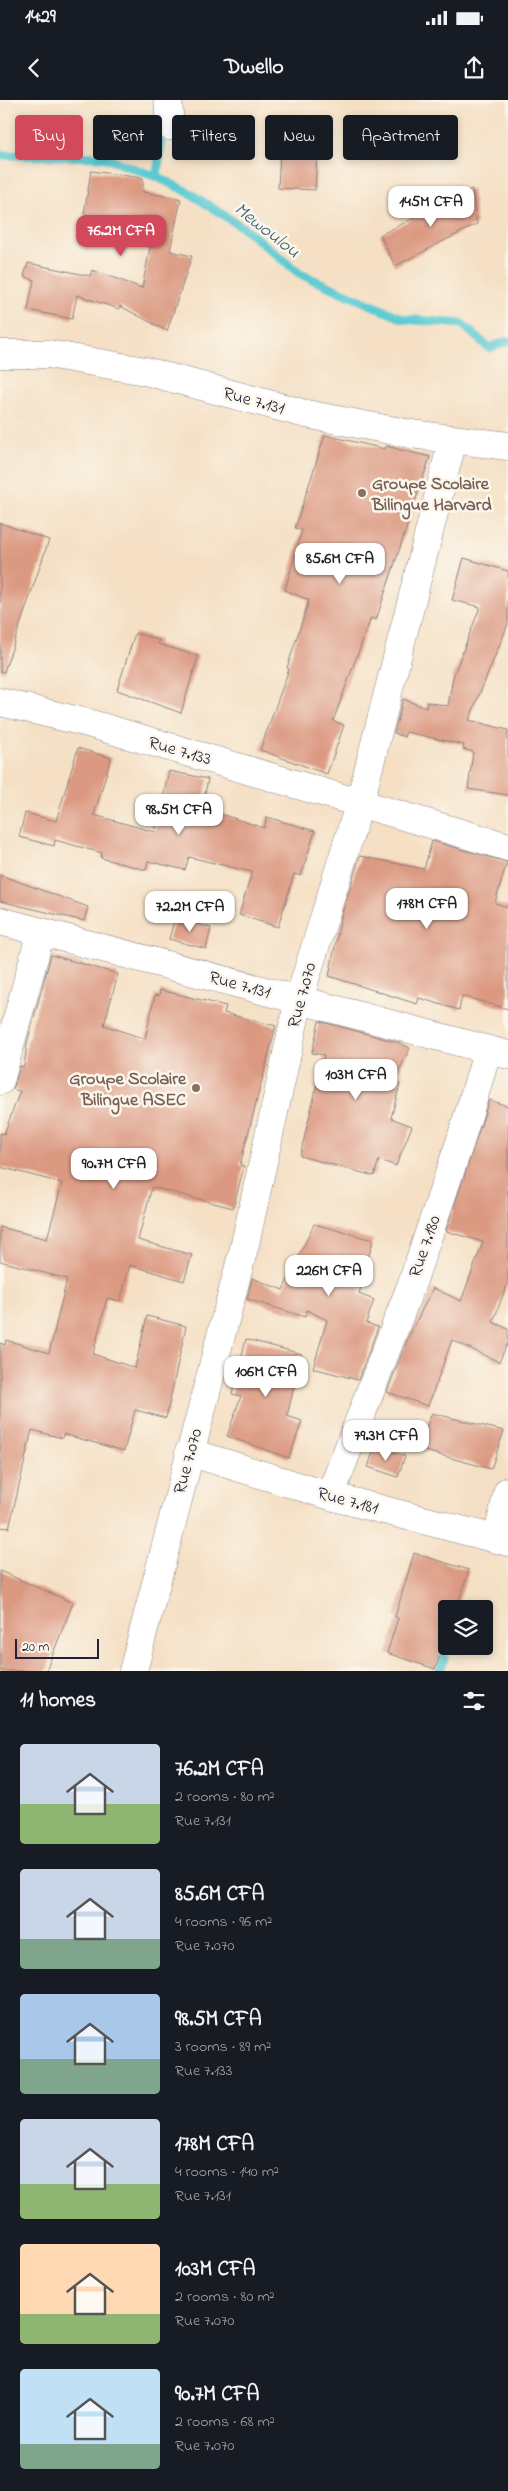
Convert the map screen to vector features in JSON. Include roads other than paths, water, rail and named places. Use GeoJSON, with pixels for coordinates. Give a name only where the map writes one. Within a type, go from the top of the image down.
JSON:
{"type":"FeatureCollection","features":[{"type":"Feature","properties":{"kind":"street","name":"Rue 7.131"},"geometry":{"type":"LineString","coordinates":[[0,354],[48,354],[144,371],[306,414],[411,434],[508,446]]}},
{"type":"Feature","properties":{"kind":"street","name":"Rue 7.070"},"geometry":{"type":"LineString","coordinates":[[132,1671],[245,1244],[298,999],[360,802],[454,439]]}},
{"type":"Feature","properties":{"kind":"street","name":"Rue 7.133"},"geometry":{"type":"LineString","coordinates":[[0,702],[88,723],[508,847]]}},
{"type":"Feature","properties":{"kind":"street","name":"Rue 7.131"},"geometry":{"type":"LineString","coordinates":[[0,921],[498,1052]]}},
{"type":"Feature","properties":{"kind":"street"},"geometry":{"type":"LineString","coordinates":[[0,1081],[41,932]]}},
{"type":"Feature","properties":{"kind":"street","name":"Rue 7.180"},"geometry":{"type":"LineString","coordinates":[[330,1496],[412,1283],[460,1142],[498,1052]]}},
{"type":"Feature","properties":{"kind":"street","name":"Rue 7.181"},"geometry":{"type":"LineString","coordinates":[[189,1452],[330,1496],[502,1540]]}},
{"type":"Feature","properties":{"kind":"street"},"geometry":{"type":"LineString","coordinates":[[502,1540],[508,1491]]}},
{"type":"Feature","properties":{"kind":"waterway"},"geometry":{"type":"LineString","coordinates":[[157,177],[163,124]]}},
{"type":"Feature","properties":{"kind":"waterway","name":"Mewoulou"},"geometry":{"type":"LineString","coordinates":[[0,155],[103,157],[157,177],[188,192],[245,229],[300,274],[404,319],[462,324],[489,348],[508,341]]}},
{"type":"Feature","properties":{"kind":"waterway"},"geometry":{"type":"LineString","coordinates":[[440,1671],[444,1658]]}},
{"type":"Feature","properties":{"kind":"place","name":"Groupe Scolaire Bilingue Harvard"},"geometry":{"type":"Point","coordinates":[362,493]}},
{"type":"Feature","properties":{"kind":"place","name":"Groupe Scolaire Bilingue ASEC"},"geometry":{"type":"Point","coordinates":[196,1088]}}]}
